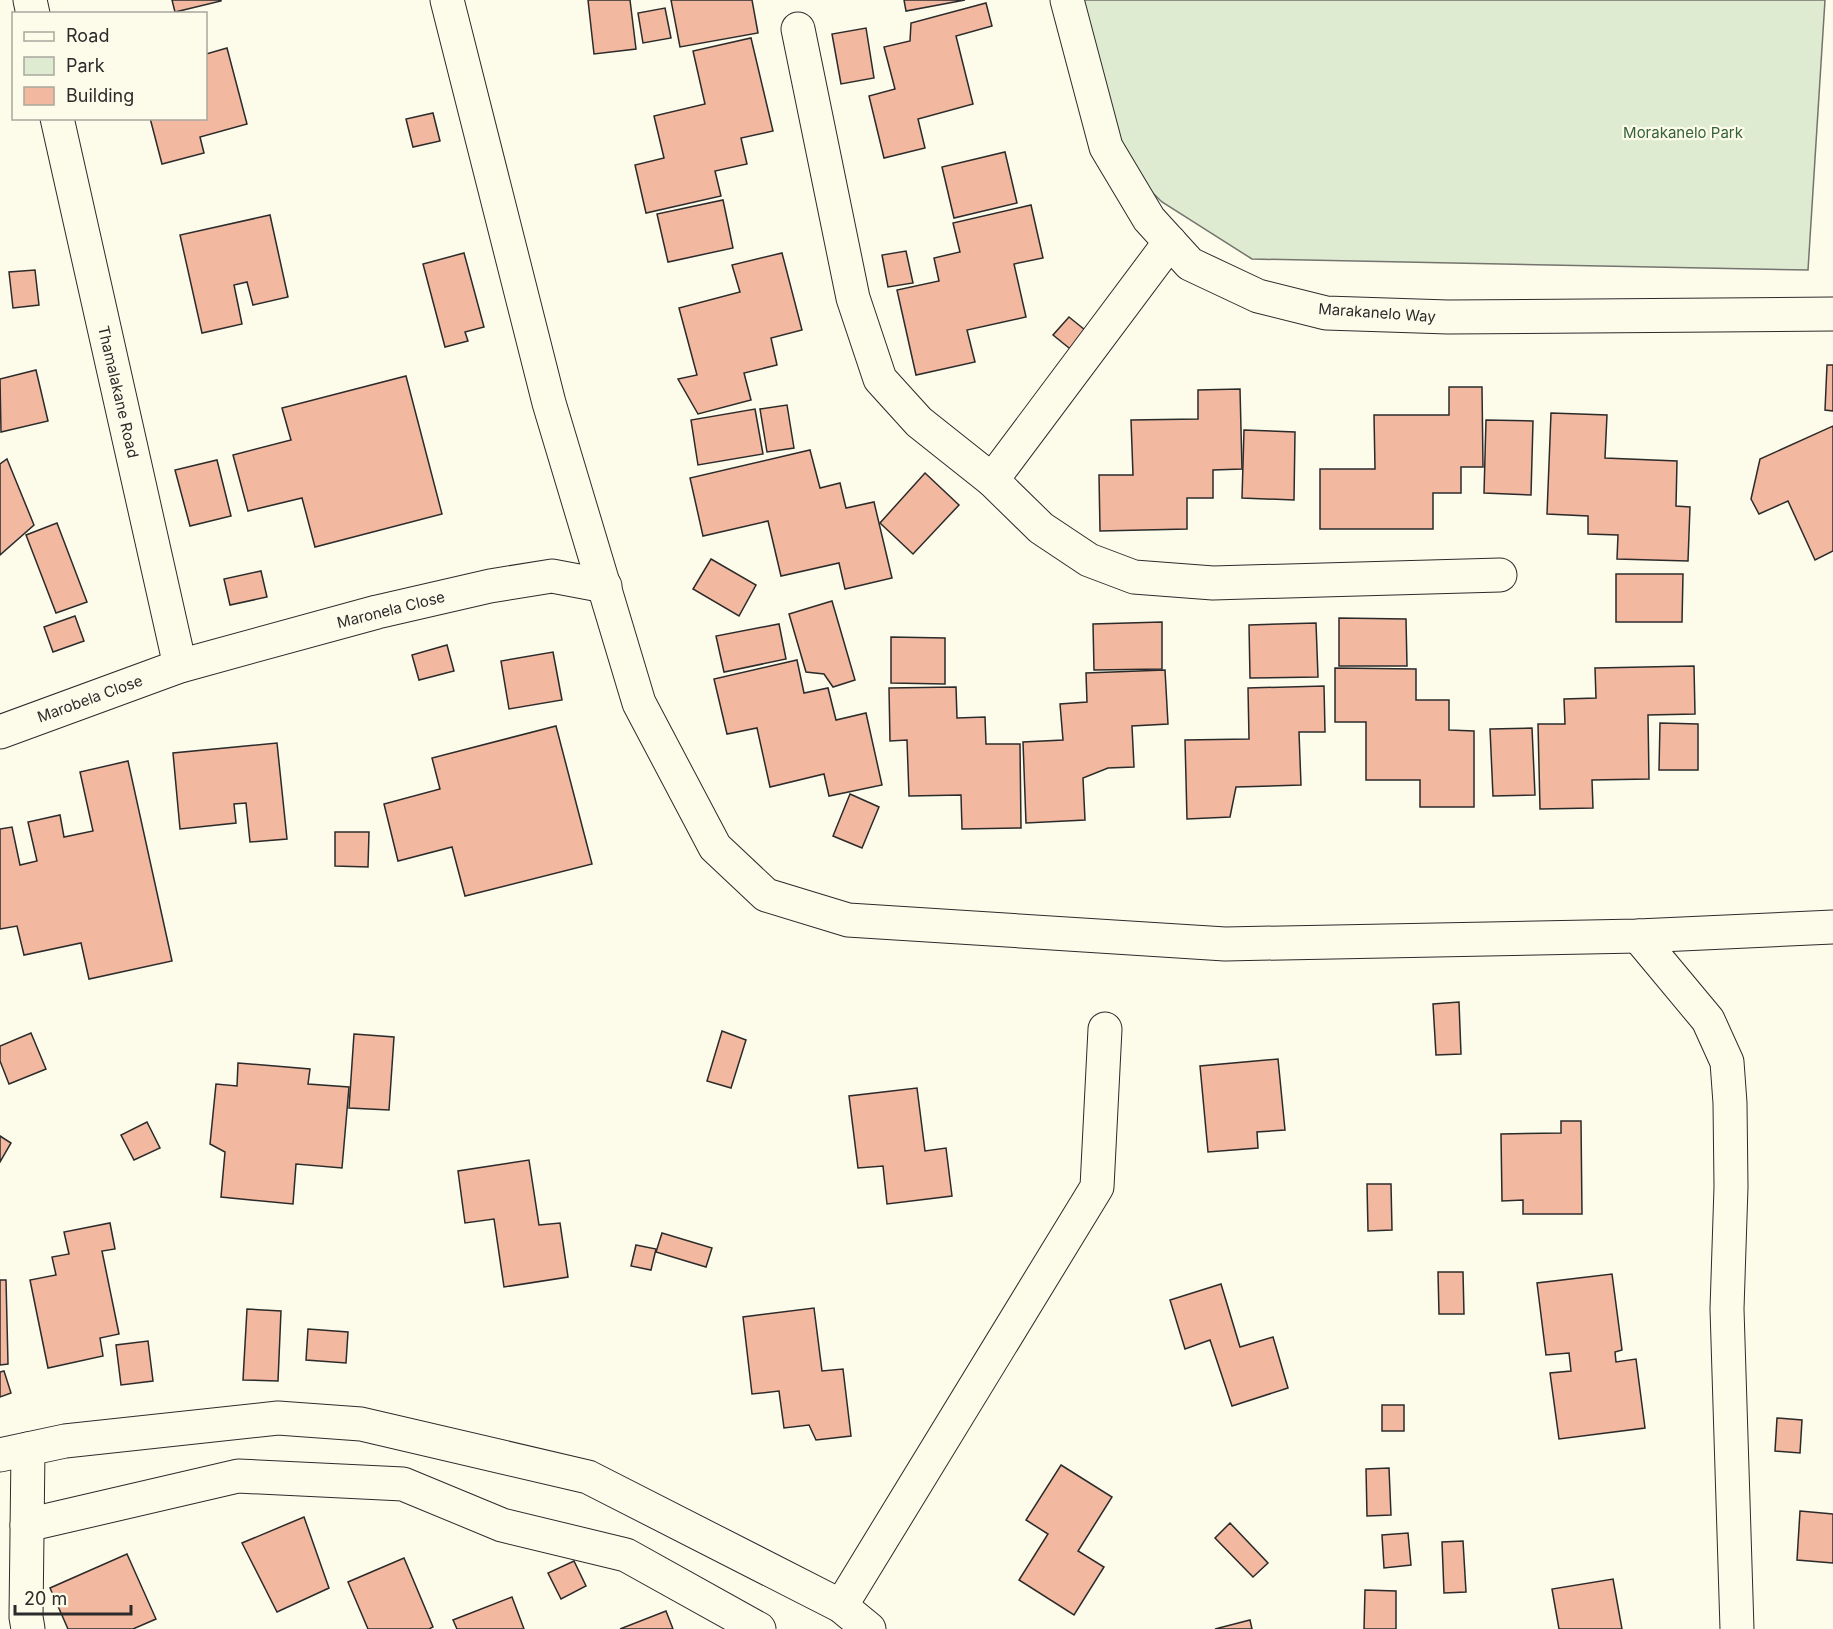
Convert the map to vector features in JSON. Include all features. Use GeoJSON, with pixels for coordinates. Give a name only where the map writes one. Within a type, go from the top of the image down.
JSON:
{"type":"FeatureCollection","features":[{"type":"Feature","properties":{"kind":"street"},"geometry":{"type":"LineString","coordinates":[[447,0],[549,403],[639,703],[714,847],[766,895],[848,920],[1225,944],[1638,936],[1833,927]]}},
{"type":"Feature","properties":{"kind":"street","name":"Marakanelo Way"},"geometry":{"type":"LineString","coordinates":[[1067,0],[1106,147],[1149,219],[1190,264],[1258,296],[1326,313],[1448,317],[1833,314]]}},
{"type":"Feature","properties":{"kind":"street"},"geometry":{"type":"LineString","coordinates":[[798,29],[853,298],[879,379],[919,422],[992,480],[1041,528],[1089,560],[1134,577],[1213,583],[1500,575]]}},
{"type":"Feature","properties":{"kind":"street","name":"Thamalakane Road"},"geometry":{"type":"LineString","coordinates":[[57,120],[180,666]]}},
{"type":"Feature","properties":{"kind":"street"},"geometry":{"type":"LineString","coordinates":[[992,480],[1170,242]]}},
{"type":"Feature","properties":{"kind":"street","name":"Maronela Close"},"geometry":{"type":"LineString","coordinates":[[180,666],[377,612],[490,586],[552,576],[604,586]]}},
{"type":"Feature","properties":{"kind":"street","name":"Marobela Close"},"geometry":{"type":"LineString","coordinates":[[0,732],[180,666]]}},
{"type":"Feature","properties":{"kind":"street"},"geometry":{"type":"LineString","coordinates":[[1638,936],[1708,1020],[1726,1062],[1730,1103],[1731,1187],[1727,1309],[1737,1629]]}},
{"type":"Feature","properties":{"kind":"street"},"geometry":{"type":"LineString","coordinates":[[841,1606],[1097,1187],[1105,1029]]}},
{"type":"Feature","properties":{"kind":"street"},"geometry":{"type":"LineString","coordinates":[[28,1629],[26,1617],[27,1525],[14,1452],[65,1441],[278,1418],[361,1424],[588,1476],[841,1606],[869,1629]]}},
{"type":"Feature","properties":{"kind":"street"},"geometry":{"type":"LineString","coordinates":[[27,1525],[238,1476],[403,1484],[502,1525],[626,1555],[759,1629]]}},
{"type":"Feature","properties":{"kind":"green space","name":"Morakanelo Park"},"geometry":{"type":"Polygon","coordinates":[[[1074,0],[1825,0],[1808,270],[1252,259],[1162,202],[1106,147],[1074,0]]]}},
{"type":"Feature","properties":{"kind":"building"},"geometry":{"type":"Polygon","coordinates":[[[172,0],[221,0],[221,1],[175,12],[172,0]]]}},
{"type":"Feature","properties":{"kind":"building"},"geometry":{"type":"Polygon","coordinates":[[[588,0],[630,0],[636,49],[594,54],[588,0]]]}},
{"type":"Feature","properties":{"kind":"building"},"geometry":{"type":"Polygon","coordinates":[[[671,0],[752,0],[758,33],[680,47],[671,0]]]}},
{"type":"Feature","properties":{"kind":"building"},"geometry":{"type":"Polygon","coordinates":[[[904,0],[965,0],[906,11],[904,0]]]}},
{"type":"Feature","properties":{"kind":"building"},"geometry":{"type":"Polygon","coordinates":[[[986,3],[992,26],[956,36],[973,104],[918,119],[925,148],[884,158],[869,96],[895,89],[884,47],[910,41],[911,23],[986,3]]]}},
{"type":"Feature","properties":{"kind":"building"},"geometry":{"type":"Polygon","coordinates":[[[665,8],[671,38],[643,43],[638,13],[665,8]]]}},
{"type":"Feature","properties":{"kind":"building"},"geometry":{"type":"Polygon","coordinates":[[[866,28],[874,78],[841,84],[832,34],[866,28]]]}},
{"type":"Feature","properties":{"kind":"building"},"geometry":{"type":"Polygon","coordinates":[[[751,38],[773,131],[741,138],[747,164],[715,171],[721,196],[646,213],[635,165],[664,158],[654,116],[705,104],[693,51],[751,38]]]}},
{"type":"Feature","properties":{"kind":"building"},"geometry":{"type":"Polygon","coordinates":[[[227,48],[247,124],[200,137],[204,153],[162,164],[151,120],[207,120],[207,54],[227,48]]]}},
{"type":"Feature","properties":{"kind":"building"},"geometry":{"type":"Polygon","coordinates":[[[433,113],[440,141],[413,147],[406,119],[433,113]]]}},
{"type":"Feature","properties":{"kind":"building"},"geometry":{"type":"Polygon","coordinates":[[[1005,152],[1017,203],[954,218],[942,167],[1005,152]]]}},
{"type":"Feature","properties":{"kind":"building"},"geometry":{"type":"Polygon","coordinates":[[[723,200],[733,248],[668,262],[657,214],[723,200]]]}},
{"type":"Feature","properties":{"kind":"building"},"geometry":{"type":"Polygon","coordinates":[[[1031,205],[1043,258],[1014,264],[1026,317],[967,330],[975,362],[916,375],[897,290],[939,281],[934,258],[960,252],[953,223],[1031,205]]]}},
{"type":"Feature","properties":{"kind":"building"},"geometry":{"type":"Polygon","coordinates":[[[270,215],[288,297],[253,305],[247,282],[234,285],[242,324],[202,333],[180,235],[270,215]]]}},
{"type":"Feature","properties":{"kind":"building"},"geometry":{"type":"Polygon","coordinates":[[[906,251],[913,283],[888,287],[882,255],[906,251]]]}},
{"type":"Feature","properties":{"kind":"building"},"geometry":{"type":"Polygon","coordinates":[[[464,253],[484,327],[465,332],[468,341],[445,347],[423,264],[464,253]]]}},
{"type":"Feature","properties":{"kind":"building"},"geometry":{"type":"Polygon","coordinates":[[[782,253],[802,330],[771,338],[777,365],[744,373],[751,400],[698,414],[678,379],[697,375],[679,308],[740,292],[732,265],[782,253]]]}},
{"type":"Feature","properties":{"kind":"building"},"geometry":{"type":"Polygon","coordinates":[[[35,270],[39,305],[13,308],[9,272],[35,270]]]}},
{"type":"Feature","properties":{"kind":"building"},"geometry":{"type":"Polygon","coordinates":[[[1069,317],[1090,334],[1074,352],[1053,335],[1069,317]]]}},
{"type":"Feature","properties":{"kind":"building"},"geometry":{"type":"Polygon","coordinates":[[[1827,365],[1833,365],[1833,411],[1825,410],[1827,365]]]}},
{"type":"Feature","properties":{"kind":"building"},"geometry":{"type":"Polygon","coordinates":[[[36,370],[48,421],[1,432],[0,379],[36,370]]]}},
{"type":"Feature","properties":{"kind":"building"},"geometry":{"type":"Polygon","coordinates":[[[406,376],[442,514],[315,547],[302,498],[248,511],[233,455],[291,440],[282,408],[406,376]]]}},
{"type":"Feature","properties":{"kind":"building"},"geometry":{"type":"Polygon","coordinates":[[[1449,387],[1482,387],[1483,467],[1461,467],[1461,493],[1433,493],[1433,529],[1320,529],[1320,469],[1375,469],[1374,415],[1449,415],[1449,387]]]}},
{"type":"Feature","properties":{"kind":"building"},"geometry":{"type":"Polygon","coordinates":[[[1240,389],[1242,469],[1213,470],[1213,498],[1187,498],[1187,529],[1100,531],[1099,475],[1133,475],[1131,420],[1198,419],[1198,390],[1240,389]]]}},
{"type":"Feature","properties":{"kind":"building"},"geometry":{"type":"Polygon","coordinates":[[[787,405],[794,448],[767,452],[760,409],[787,405]]]}},
{"type":"Feature","properties":{"kind":"building"},"geometry":{"type":"Polygon","coordinates":[[[755,409],[763,454],[698,465],[691,420],[755,409]]]}},
{"type":"Feature","properties":{"kind":"building"},"geometry":{"type":"Polygon","coordinates":[[[1551,413],[1607,415],[1605,458],[1677,461],[1676,506],[1690,507],[1688,561],[1617,559],[1618,535],[1588,534],[1588,516],[1547,514],[1551,413]]]}},
{"type":"Feature","properties":{"kind":"building"},"geometry":{"type":"Polygon","coordinates":[[[1486,420],[1533,421],[1531,495],[1484,493],[1486,420]]]}},
{"type":"Feature","properties":{"kind":"building"},"geometry":{"type":"Polygon","coordinates":[[[1833,426],[1833,551],[1815,560],[1788,501],[1759,514],[1751,499],[1760,459],[1833,426]]]}},
{"type":"Feature","properties":{"kind":"building"},"geometry":{"type":"Polygon","coordinates":[[[1244,430],[1295,432],[1294,500],[1242,498],[1244,430]]]}},
{"type":"Feature","properties":{"kind":"building"},"geometry":{"type":"Polygon","coordinates":[[[810,450],[820,488],[840,483],[846,508],[874,502],[892,578],[845,589],[839,563],[781,576],[768,521],[703,536],[690,478],[810,450]]]}},
{"type":"Feature","properties":{"kind":"building"},"geometry":{"type":"Polygon","coordinates":[[[7,459],[34,525],[0,555],[0,464],[7,459]]]}},
{"type":"Feature","properties":{"kind":"building"},"geometry":{"type":"Polygon","coordinates":[[[217,460],[231,516],[190,526],[175,470],[217,460]]]}},
{"type":"Feature","properties":{"kind":"building"},"geometry":{"type":"Polygon","coordinates":[[[925,473],[959,505],[913,554],[880,523],[925,473]]]}},
{"type":"Feature","properties":{"kind":"building"},"geometry":{"type":"Polygon","coordinates":[[[57,523],[87,602],[56,613],[26,535],[57,523]]]}},
{"type":"Feature","properties":{"kind":"building"},"geometry":{"type":"Polygon","coordinates":[[[711,559],[756,585],[739,616],[693,589],[711,559]]]}},
{"type":"Feature","properties":{"kind":"building"},"geometry":{"type":"Polygon","coordinates":[[[261,571],[267,597],[230,605],[224,579],[261,571]]]}},
{"type":"Feature","properties":{"kind":"building"},"geometry":{"type":"Polygon","coordinates":[[[1616,574],[1683,574],[1682,622],[1616,622],[1616,574]]]}},
{"type":"Feature","properties":{"kind":"building"},"geometry":{"type":"Polygon","coordinates":[[[832,601],[855,680],[833,687],[824,674],[806,672],[789,614],[832,601]]]}},
{"type":"Feature","properties":{"kind":"building"},"geometry":{"type":"Polygon","coordinates":[[[75,616],[84,641],[53,652],[44,627],[75,616]]]}},
{"type":"Feature","properties":{"kind":"building"},"geometry":{"type":"Polygon","coordinates":[[[1339,618],[1406,619],[1407,666],[1339,666],[1339,618]]]}},
{"type":"Feature","properties":{"kind":"building"},"geometry":{"type":"Polygon","coordinates":[[[1162,622],[1162,669],[1094,670],[1093,624],[1162,622]]]}},
{"type":"Feature","properties":{"kind":"building"},"geometry":{"type":"Polygon","coordinates":[[[1316,623],[1318,677],[1250,678],[1249,625],[1316,623]]]}},
{"type":"Feature","properties":{"kind":"building"},"geometry":{"type":"Polygon","coordinates":[[[779,624],[786,659],[724,672],[716,636],[779,624]]]}},
{"type":"Feature","properties":{"kind":"building"},"geometry":{"type":"Polygon","coordinates":[[[891,637],[945,638],[945,684],[891,683],[891,637]]]}},
{"type":"Feature","properties":{"kind":"building"},"geometry":{"type":"Polygon","coordinates":[[[447,645],[454,671],[419,680],[412,655],[447,645]]]}},
{"type":"Feature","properties":{"kind":"building"},"geometry":{"type":"Polygon","coordinates":[[[553,652],[562,700],[509,709],[501,661],[553,652]]]}},
{"type":"Feature","properties":{"kind":"building"},"geometry":{"type":"Polygon","coordinates":[[[797,660],[804,693],[828,688],[836,720],[866,713],[882,785],[829,796],[824,774],[770,787],[757,728],[727,734],[714,679],[797,660]]]}},
{"type":"Feature","properties":{"kind":"building"},"geometry":{"type":"Polygon","coordinates":[[[1694,666],[1695,714],[1648,715],[1649,779],[1592,780],[1593,808],[1540,809],[1538,724],[1565,724],[1564,699],[1596,698],[1595,668],[1694,666]]]}},
{"type":"Feature","properties":{"kind":"building"},"geometry":{"type":"Polygon","coordinates":[[[1335,668],[1416,669],[1416,700],[1449,700],[1449,730],[1474,731],[1474,807],[1420,807],[1420,780],[1366,780],[1366,722],[1335,722],[1335,668]]]}},
{"type":"Feature","properties":{"kind":"building"},"geometry":{"type":"Polygon","coordinates":[[[1165,670],[1168,724],[1132,726],[1134,767],[1108,768],[1083,778],[1085,820],[1026,823],[1023,742],[1063,740],[1060,704],[1087,702],[1086,673],[1165,670]]]}},
{"type":"Feature","properties":{"kind":"building"},"geometry":{"type":"Polygon","coordinates":[[[1324,686],[1325,732],[1299,732],[1301,785],[1236,787],[1230,817],[1187,819],[1185,740],[1249,739],[1248,688],[1324,686]]]}},
{"type":"Feature","properties":{"kind":"building"},"geometry":{"type":"Polygon","coordinates":[[[956,687],[957,718],[985,717],[986,744],[1020,744],[1021,828],[962,829],[961,795],[909,796],[907,740],[890,741],[889,688],[956,687]]]}},
{"type":"Feature","properties":{"kind":"building"},"geometry":{"type":"Polygon","coordinates":[[[1660,723],[1698,724],[1698,770],[1659,770],[1660,723]]]}},
{"type":"Feature","properties":{"kind":"building"},"geometry":{"type":"Polygon","coordinates":[[[556,726],[592,864],[465,896],[452,847],[398,861],[384,804],[440,789],[432,758],[556,726]]]}},
{"type":"Feature","properties":{"kind":"building"},"geometry":{"type":"Polygon","coordinates":[[[1532,728],[1535,795],[1493,796],[1490,729],[1532,728]]]}},
{"type":"Feature","properties":{"kind":"building"},"geometry":{"type":"Polygon","coordinates":[[[277,743],[287,839],[250,842],[246,803],[234,804],[236,823],[180,829],[173,753],[277,743]]]}},
{"type":"Feature","properties":{"kind":"building"},"geometry":{"type":"Polygon","coordinates":[[[128,761],[172,961],[89,979],[81,943],[24,955],[17,926],[0,929],[0,829],[12,827],[20,865],[37,861],[28,822],[60,815],[64,837],[93,831],[80,772],[128,761]]]}},
{"type":"Feature","properties":{"kind":"building"},"geometry":{"type":"Polygon","coordinates":[[[850,794],[879,807],[862,848],[833,836],[850,794]]]}},
{"type":"Feature","properties":{"kind":"building"},"geometry":{"type":"Polygon","coordinates":[[[335,832],[369,832],[368,867],[335,866],[335,832]]]}},
{"type":"Feature","properties":{"kind":"building"},"geometry":{"type":"Polygon","coordinates":[[[1459,1002],[1461,1054],[1436,1055],[1433,1004],[1459,1002]]]}},
{"type":"Feature","properties":{"kind":"building"},"geometry":{"type":"Polygon","coordinates":[[[722,1031],[746,1040],[731,1088],[707,1081],[722,1031]]]}},
{"type":"Feature","properties":{"kind":"building"},"geometry":{"type":"Polygon","coordinates":[[[31,1033],[46,1069],[9,1084],[0,1061],[0,1046],[31,1033]]]}},
{"type":"Feature","properties":{"kind":"building"},"geometry":{"type":"Polygon","coordinates":[[[354,1034],[394,1037],[389,1110],[349,1108],[354,1034]]]}},
{"type":"Feature","properties":{"kind":"building"},"geometry":{"type":"Polygon","coordinates":[[[1278,1059],[1285,1130],[1257,1132],[1258,1148],[1208,1152],[1200,1066],[1278,1059]]]}},
{"type":"Feature","properties":{"kind":"building"},"geometry":{"type":"Polygon","coordinates":[[[238,1063],[310,1069],[308,1084],[349,1087],[342,1168],[296,1164],[293,1204],[221,1197],[225,1152],[210,1144],[216,1084],[237,1086],[238,1063]]]}},
{"type":"Feature","properties":{"kind":"building"},"geometry":{"type":"Polygon","coordinates":[[[917,1088],[925,1151],[946,1148],[952,1196],[887,1204],[883,1166],[858,1168],[849,1096],[917,1088]]]}},
{"type":"Feature","properties":{"kind":"building"},"geometry":{"type":"Polygon","coordinates":[[[1561,1121],[1581,1121],[1582,1214],[1523,1214],[1523,1200],[1502,1201],[1501,1134],[1561,1133],[1561,1121]]]}},
{"type":"Feature","properties":{"kind":"building"},"geometry":{"type":"Polygon","coordinates":[[[147,1122],[160,1148],[134,1160],[121,1135],[147,1122]]]}},
{"type":"Feature","properties":{"kind":"building"},"geometry":{"type":"Polygon","coordinates":[[[0,1136],[11,1143],[0,1162],[0,1136]]]}},
{"type":"Feature","properties":{"kind":"building"},"geometry":{"type":"Polygon","coordinates":[[[529,1160],[539,1225],[560,1223],[568,1277],[504,1287],[494,1219],[465,1223],[458,1171],[529,1160]]]}},
{"type":"Feature","properties":{"kind":"building"},"geometry":{"type":"Polygon","coordinates":[[[1367,1184],[1391,1184],[1392,1230],[1368,1231],[1367,1184]]]}},
{"type":"Feature","properties":{"kind":"building"},"geometry":{"type":"Polygon","coordinates":[[[110,1223],[115,1249],[102,1251],[119,1334],[100,1338],[103,1356],[48,1368],[30,1280],[56,1275],[52,1257],[69,1254],[64,1232],[110,1223]]]}},
{"type":"Feature","properties":{"kind":"building"},"geometry":{"type":"Polygon","coordinates":[[[662,1233],[712,1248],[706,1267],[656,1252],[662,1233]]]}},
{"type":"Feature","properties":{"kind":"building"},"geometry":{"type":"Polygon","coordinates":[[[636,1245],[656,1249],[651,1270],[631,1266],[636,1245]]]}},
{"type":"Feature","properties":{"kind":"building"},"geometry":{"type":"Polygon","coordinates":[[[1438,1272],[1463,1272],[1464,1314],[1439,1314],[1438,1272]]]}},
{"type":"Feature","properties":{"kind":"building"},"geometry":{"type":"Polygon","coordinates":[[[1612,1274],[1622,1350],[1615,1352],[1616,1362],[1636,1359],[1645,1428],[1559,1439],[1550,1373],[1571,1371],[1569,1353],[1546,1355],[1537,1283],[1612,1274]]]}},
{"type":"Feature","properties":{"kind":"building"},"geometry":{"type":"Polygon","coordinates":[[[0,1280],[6,1280],[8,1364],[0,1365],[0,1280]]]}},
{"type":"Feature","properties":{"kind":"building"},"geometry":{"type":"Polygon","coordinates":[[[1221,1284],[1240,1347],[1273,1337],[1288,1388],[1232,1406],[1210,1340],[1185,1349],[1170,1300],[1221,1284]]]}},
{"type":"Feature","properties":{"kind":"building"},"geometry":{"type":"Polygon","coordinates":[[[814,1308],[822,1371],[843,1369],[851,1436],[816,1440],[809,1425],[784,1428],[779,1391],[752,1394],[743,1317],[814,1308]]]}},
{"type":"Feature","properties":{"kind":"building"},"geometry":{"type":"Polygon","coordinates":[[[247,1309],[281,1311],[278,1381],[243,1380],[247,1309]]]}},
{"type":"Feature","properties":{"kind":"building"},"geometry":{"type":"Polygon","coordinates":[[[308,1329],[348,1332],[346,1363],[306,1360],[308,1329]]]}},
{"type":"Feature","properties":{"kind":"building"},"geometry":{"type":"Polygon","coordinates":[[[148,1341],[153,1381],[121,1385],[116,1345],[148,1341]]]}},
{"type":"Feature","properties":{"kind":"building"},"geometry":{"type":"Polygon","coordinates":[[[4,1371],[11,1393],[0,1397],[0,1372],[4,1371]]]}},
{"type":"Feature","properties":{"kind":"building"},"geometry":{"type":"Polygon","coordinates":[[[1382,1405],[1404,1405],[1404,1431],[1382,1431],[1382,1405]]]}},
{"type":"Feature","properties":{"kind":"building"},"geometry":{"type":"Polygon","coordinates":[[[1777,1418],[1802,1420],[1800,1453],[1775,1451],[1777,1418]]]}},
{"type":"Feature","properties":{"kind":"building"},"geometry":{"type":"Polygon","coordinates":[[[1061,1465],[1112,1497],[1078,1551],[1104,1567],[1074,1615],[1019,1580],[1048,1534],[1026,1520],[1061,1465]]]}},
{"type":"Feature","properties":{"kind":"building"},"geometry":{"type":"Polygon","coordinates":[[[1389,1468],[1391,1515],[1367,1516],[1366,1469],[1389,1468]]]}},
{"type":"Feature","properties":{"kind":"building"},"geometry":{"type":"Polygon","coordinates":[[[1800,1511],[1833,1514],[1833,1563],[1797,1560],[1800,1511]]]}},
{"type":"Feature","properties":{"kind":"building"},"geometry":{"type":"Polygon","coordinates":[[[304,1517],[329,1588],[277,1612],[242,1543],[304,1517]]]}},
{"type":"Feature","properties":{"kind":"building"},"geometry":{"type":"Polygon","coordinates":[[[1230,1523],[1268,1563],[1253,1577],[1215,1538],[1230,1523]]]}},
{"type":"Feature","properties":{"kind":"building"},"geometry":{"type":"Polygon","coordinates":[[[1408,1533],[1411,1565],[1384,1568],[1382,1535],[1408,1533]]]}},
{"type":"Feature","properties":{"kind":"building"},"geometry":{"type":"Polygon","coordinates":[[[1463,1541],[1466,1592],[1444,1593],[1442,1542],[1463,1541]]]}},
{"type":"Feature","properties":{"kind":"building"},"geometry":{"type":"Polygon","coordinates":[[[127,1554],[156,1619],[133,1629],[68,1629],[50,1588],[127,1554]]]}},
{"type":"Feature","properties":{"kind":"building"},"geometry":{"type":"Polygon","coordinates":[[[404,1558],[433,1627],[429,1629],[368,1629],[348,1582],[404,1558]]]}},
{"type":"Feature","properties":{"kind":"building"},"geometry":{"type":"Polygon","coordinates":[[[574,1561],[586,1586],[561,1599],[548,1573],[574,1561]]]}},
{"type":"Feature","properties":{"kind":"building"},"geometry":{"type":"Polygon","coordinates":[[[1613,1579],[1622,1629],[1559,1629],[1552,1589],[1613,1579]]]}},
{"type":"Feature","properties":{"kind":"building"},"geometry":{"type":"Polygon","coordinates":[[[1365,1590],[1396,1591],[1396,1629],[1364,1629],[1365,1590]]]}},
{"type":"Feature","properties":{"kind":"building"},"geometry":{"type":"Polygon","coordinates":[[[512,1597],[524,1629],[457,1629],[453,1620],[512,1597]]]}},
{"type":"Feature","properties":{"kind":"building"},"geometry":{"type":"Polygon","coordinates":[[[666,1611],[673,1629],[620,1629],[666,1611]]]}},
{"type":"Feature","properties":{"kind":"building"},"geometry":{"type":"Polygon","coordinates":[[[1250,1620],[1252,1629],[1215,1629],[1250,1620]]]}}]}
